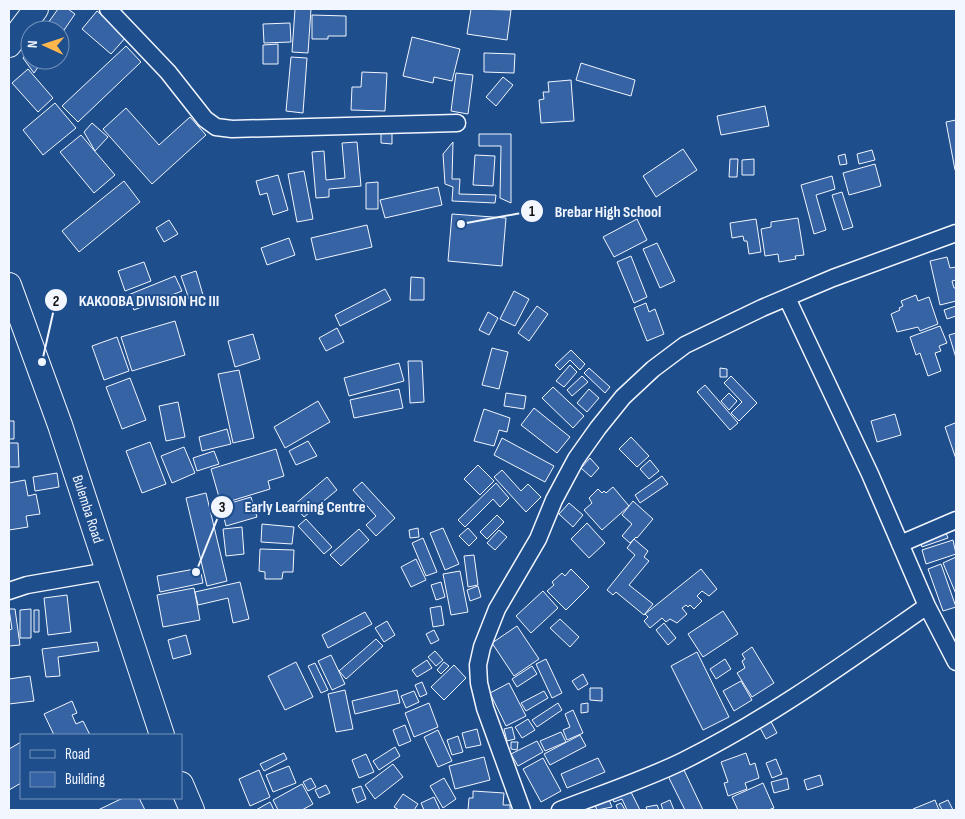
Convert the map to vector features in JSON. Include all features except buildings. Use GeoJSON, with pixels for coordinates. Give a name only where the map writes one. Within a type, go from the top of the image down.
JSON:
{"type":"FeatureCollection","features":[{"type":"Feature","properties":{"kind":"main road"},"geometry":{"type":"LineString","coordinates":[[9,44],[36,9]]}},
{"type":"Feature","properties":{"kind":"main road","name":"Bulemba Road"},"geometry":{"type":"LineString","coordinates":[[9,285],[60,425],[162,734]]}},
{"type":"Feature","properties":{"kind":"main road"},"geometry":{"type":"LineString","coordinates":[[182,786],[192,810]]}},
{"type":"Feature","properties":{"kind":"street"},"geometry":{"type":"LineString","coordinates":[[108,9],[168,72],[205,119],[216,127],[456,123]]}},
{"type":"Feature","properties":{"kind":"street"},"geometry":{"type":"LineString","coordinates":[[522,810],[485,708],[479,683],[478,665],[482,647],[497,609],[538,539],[554,500],[576,459],[623,397],[653,369],[685,345],[833,278],[956,233]]}},
{"type":"Feature","properties":{"kind":"street"},"geometry":{"type":"LineString","coordinates":[[786,298],[900,544],[926,606],[956,662]]}},
{"type":"Feature","properties":{"kind":"street"},"geometry":{"type":"LineString","coordinates":[[900,544],[956,520]]}},
{"type":"Feature","properties":{"kind":"street"},"geometry":{"type":"LineString","coordinates":[[9,590],[27,585],[108,571]]}},
{"type":"Feature","properties":{"kind":"street"},"geometry":{"type":"LineString","coordinates":[[560,810],[683,761],[734,733],[788,702],[926,606]]}},
{"type":"Feature","properties":{"kind":"place","name":"Brebar High School"},"geometry":{"type":"Point","coordinates":[461,224]}},
{"type":"Feature","properties":{"kind":"place","name":"KAKOOBA DIVISION HC III"},"geometry":{"type":"Point","coordinates":[42,362]}},
{"type":"Feature","properties":{"kind":"place","name":"Early Learning Centre"},"geometry":{"type":"Point","coordinates":[196,572]}}]}
